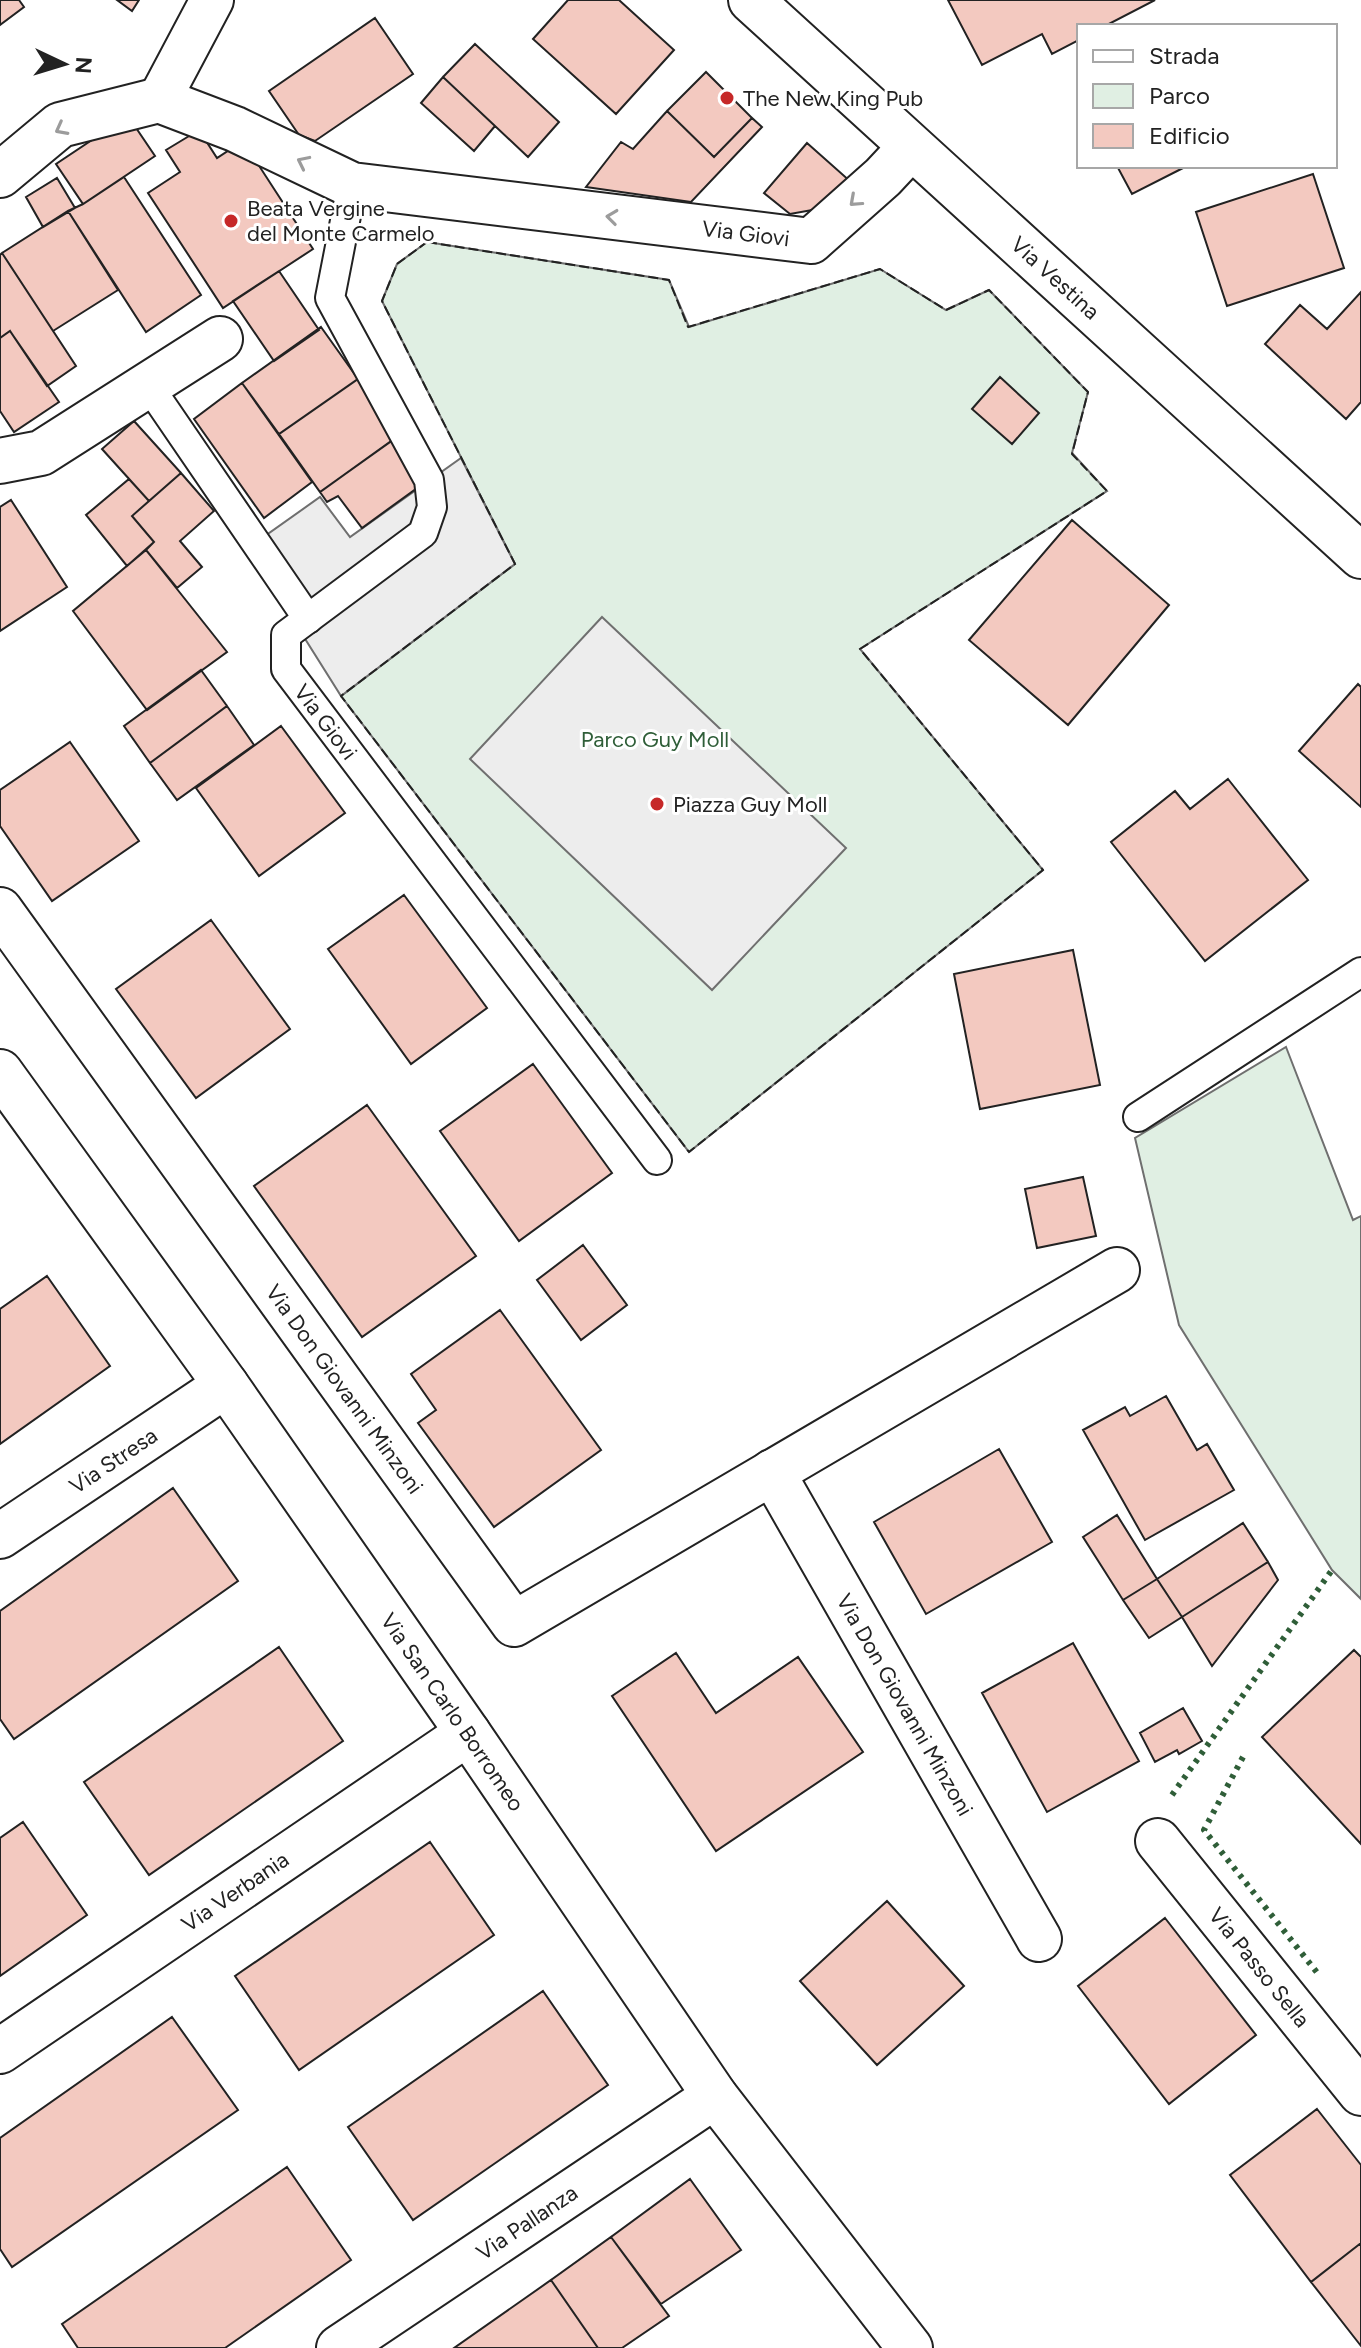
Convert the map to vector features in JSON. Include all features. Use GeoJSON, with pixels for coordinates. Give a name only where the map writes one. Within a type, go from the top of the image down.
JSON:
{"type":"FeatureCollection","features":[{"type":"Feature","properties":{"kind":"street"},"geometry":{"type":"LineString","coordinates":[[0,175],[60,125],[159,100],[212,0]]}},
{"type":"Feature","properties":{"kind":"street","name":"Via Vestina"},"geometry":{"type":"LineString","coordinates":[[751,0],[1361,556]]}},
{"type":"Feature","properties":{"kind":"street","name":"Via Giovi"},"geometry":{"type":"LineString","coordinates":[[159,100],[235,129],[352,185],[811,241],[883,177],[911,147]]}},
{"type":"Feature","properties":{"kind":"street"},"geometry":{"type":"LineString","coordinates":[[0,461],[41,453],[220,339]]}},
{"type":"Feature","properties":{"kind":"street","name":"Via Don Giovanni Minzoni"},"geometry":{"type":"LineString","coordinates":[[0,910],[514,1624],[1117,1270]]}},
{"type":"Feature","properties":{"kind":"street","name":"Via San Carlo Borromeo"},"geometry":{"type":"LineString","coordinates":[[0,1072],[226,1385],[715,2096],[910,2348]]}},
{"type":"Feature","properties":{"kind":"street","name":"Via Stresa"},"geometry":{"type":"LineString","coordinates":[[0,1536],[226,1385]]}},
{"type":"Feature","properties":{"kind":"street","name":"Via Don Giovanni Minzoni"},"geometry":{"type":"LineString","coordinates":[[772,1472],[1039,1939]]}},
{"type":"Feature","properties":{"kind":"street","name":"Via Verbania"},"geometry":{"type":"LineString","coordinates":[[0,2051],[468,1733]]}},
{"type":"Feature","properties":{"kind":"street","name":"Via Passo Sella"},"geometry":{"type":"LineString","coordinates":[[1158,1841],[1361,2093]]}},
{"type":"Feature","properties":{"kind":"street","name":"Via Pallanza"},"geometry":{"type":"LineString","coordinates":[[339,2348],[715,2096]]}},
{"type":"Feature","properties":{"kind":"lane","name":"Via Giovi"},"geometry":{"type":"LineString","coordinates":[[352,185],[330,298],[429,480],[432,507],[423,533],[286,635],[286,669],[657,1160]]}},
{"type":"Feature","properties":{"kind":"lane"},"geometry":{"type":"LineString","coordinates":[[148,385],[308,619]]}},
{"type":"Feature","properties":{"kind":"lane"},"geometry":{"type":"LineString","coordinates":[[1138,1117],[1361,972]]}},
{"type":"Feature","properties":{"kind":"green space","name":"Parco Guy Moll"},"geometry":{"type":"Polygon","coordinates":[[[427,242],[669,280],[689,327],[880,269],[946,310],[989,290],[1088,392],[1072,453],[1107,491],[860,649],[1043,870],[689,1152],[341,696],[515,564],[382,301],[397,264],[427,242]]]}},
{"type":"Feature","properties":{"kind":"green space"},"geometry":{"type":"Polygon","coordinates":[[[1286,1047],[1353,1220],[1361,1216],[1361,1599],[1332,1570],[1179,1325],[1135,1138],[1286,1047]]]}},
{"type":"Feature","properties":{"kind":"shaded area"},"geometry":{"type":"Polygon","coordinates":[[[461,458],[515,564],[341,696],[248,548],[320,497],[350,537],[461,458]]]}},
{"type":"Feature","properties":{"kind":"shaded area","name":"Piazza Guy Moll"},"geometry":{"type":"Polygon","coordinates":[[[602,617],[846,848],[712,990],[470,759],[602,617]]]}},
{"type":"Feature","properties":{"kind":"building"},"geometry":{"type":"Polygon","coordinates":[[[0,0],[19,0],[24,7],[0,25],[0,0]]]}},
{"type":"Feature","properties":{"kind":"building"},"geometry":{"type":"Polygon","coordinates":[[[117,0],[139,0],[132,11],[117,0]]]}},
{"type":"Feature","properties":{"kind":"building"},"geometry":{"type":"Polygon","coordinates":[[[568,0],[619,0],[674,50],[616,114],[533,39],[568,0]]]}},
{"type":"Feature","properties":{"kind":"building"},"geometry":{"type":"Polygon","coordinates":[[[948,0],[1155,0],[1109,24],[1077,24],[1077,41],[1052,54],[1042,34],[982,65],[948,0]]]}},
{"type":"Feature","properties":{"kind":"building"},"geometry":{"type":"Polygon","coordinates":[[[375,18],[413,74],[315,141],[299,135],[269,91],[375,18]]]}},
{"type":"Feature","properties":{"kind":"building"},"geometry":{"type":"Polygon","coordinates":[[[475,44],[559,122],[528,157],[443,77],[475,44]]]}},
{"type":"Feature","properties":{"kind":"building"},"geometry":{"type":"Polygon","coordinates":[[[706,72],[752,118],[714,157],[667,111],[706,72]]]}},
{"type":"Feature","properties":{"kind":"building"},"geometry":{"type":"Polygon","coordinates":[[[443,77],[495,126],[474,151],[421,103],[443,77]]]}},
{"type":"Feature","properties":{"kind":"building"},"geometry":{"type":"Polygon","coordinates":[[[667,111],[714,157],[752,118],[762,127],[691,202],[586,187],[621,142],[633,149],[667,111]]]}},
{"type":"Feature","properties":{"kind":"building"},"geometry":{"type":"Polygon","coordinates":[[[128,116],[155,156],[83,204],[56,164],[128,116]]]}},
{"type":"Feature","properties":{"kind":"building","name":"Beata Vergine del Monte Carmelo"},"geometry":{"type":"Polygon","coordinates":[[[199,130],[217,158],[243,141],[313,249],[223,308],[148,193],[180,172],[166,150],[199,130]]]}},
{"type":"Feature","properties":{"kind":"building"},"geometry":{"type":"Polygon","coordinates":[[[807,143],[851,182],[829,207],[790,214],[764,193],[807,143]]]}},
{"type":"Feature","properties":{"kind":"building"},"geometry":{"type":"Polygon","coordinates":[[[1118,168],[1183,168],[1132,194],[1118,168]]]}},
{"type":"Feature","properties":{"kind":"building"},"geometry":{"type":"Polygon","coordinates":[[[1313,174],[1344,268],[1227,306],[1196,212],[1313,174]]]}},
{"type":"Feature","properties":{"kind":"building"},"geometry":{"type":"Polygon","coordinates":[[[124,177],[201,295],[146,332],[68,211],[124,177]]]}},
{"type":"Feature","properties":{"kind":"building"},"geometry":{"type":"Polygon","coordinates":[[[57,178],[75,208],[43,227],[26,197],[57,178]]]}},
{"type":"Feature","properties":{"kind":"building"},"geometry":{"type":"Polygon","coordinates":[[[68,211],[118,290],[53,331],[2,253],[68,211]]]}},
{"type":"Feature","properties":{"kind":"building"},"geometry":{"type":"Polygon","coordinates":[[[2,253],[76,366],[47,386],[10,331],[0,338],[2,253]]]}},
{"type":"Feature","properties":{"kind":"building"},"geometry":{"type":"Polygon","coordinates":[[[279,271],[319,330],[274,361],[233,301],[279,271]]]}},
{"type":"Feature","properties":{"kind":"building"},"geometry":{"type":"Polygon","coordinates":[[[1361,292],[1361,402],[1346,419],[1265,344],[1300,305],[1327,329],[1361,292]]]}},
{"type":"Feature","properties":{"kind":"building"},"geometry":{"type":"Polygon","coordinates":[[[321,327],[358,379],[279,434],[242,383],[321,327]]]}},
{"type":"Feature","properties":{"kind":"building"},"geometry":{"type":"Polygon","coordinates":[[[10,331],[59,402],[14,432],[0,411],[0,338],[10,331]]]}},
{"type":"Feature","properties":{"kind":"building"},"geometry":{"type":"Polygon","coordinates":[[[1000,377],[1039,413],[1012,444],[972,409],[1000,377]]]}},
{"type":"Feature","properties":{"kind":"building"},"geometry":{"type":"Polygon","coordinates":[[[358,379],[398,436],[320,492],[279,434],[358,379]]]}},
{"type":"Feature","properties":{"kind":"building"},"geometry":{"type":"Polygon","coordinates":[[[242,383],[312,482],[264,518],[194,419],[242,383]]]}},
{"type":"Feature","properties":{"kind":"building"},"geometry":{"type":"Polygon","coordinates":[[[134,421],[181,473],[149,501],[102,449],[134,421]]]}},
{"type":"Feature","properties":{"kind":"building"},"geometry":{"type":"Polygon","coordinates":[[[393,440],[424,483],[362,528],[338,496],[327,502],[320,492],[393,440]]]}},
{"type":"Feature","properties":{"kind":"building"},"geometry":{"type":"Polygon","coordinates":[[[181,473],[214,511],[180,541],[202,567],[177,588],[146,550],[154,542],[132,516],[181,473]]]}},
{"type":"Feature","properties":{"kind":"building"},"geometry":{"type":"Polygon","coordinates":[[[129,479],[149,501],[132,516],[154,542],[127,566],[86,515],[129,479]]]}},
{"type":"Feature","properties":{"kind":"building"},"geometry":{"type":"Polygon","coordinates":[[[11,500],[67,587],[0,631],[0,507],[11,500]]]}},
{"type":"Feature","properties":{"kind":"building"},"geometry":{"type":"Polygon","coordinates":[[[1072,520],[1169,605],[1068,725],[969,640],[1072,520]]]}},
{"type":"Feature","properties":{"kind":"building"},"geometry":{"type":"Polygon","coordinates":[[[146,550],[227,652],[147,710],[73,611],[146,550]]]}},
{"type":"Feature","properties":{"kind":"building"},"geometry":{"type":"Polygon","coordinates":[[[201,670],[227,706],[150,763],[124,726],[201,670]]]}},
{"type":"Feature","properties":{"kind":"building"},"geometry":{"type":"Polygon","coordinates":[[[1358,684],[1361,687],[1361,807],[1299,751],[1358,684]]]}},
{"type":"Feature","properties":{"kind":"building"},"geometry":{"type":"Polygon","coordinates":[[[227,706],[254,745],[177,800],[150,763],[227,706]]]}},
{"type":"Feature","properties":{"kind":"building"},"geometry":{"type":"Polygon","coordinates":[[[281,726],[345,813],[259,876],[196,788],[281,726]]]}},
{"type":"Feature","properties":{"kind":"building"},"geometry":{"type":"Polygon","coordinates":[[[70,742],[139,841],[52,901],[0,826],[0,790],[70,742]]]}},
{"type":"Feature","properties":{"kind":"building"},"geometry":{"type":"Polygon","coordinates":[[[1228,779],[1308,880],[1205,961],[1111,842],[1175,791],[1190,809],[1228,779]]]}},
{"type":"Feature","properties":{"kind":"building"},"geometry":{"type":"Polygon","coordinates":[[[404,895],[487,1008],[411,1064],[328,949],[404,895]]]}},
{"type":"Feature","properties":{"kind":"building"},"geometry":{"type":"Polygon","coordinates":[[[211,920],[290,1029],[196,1098],[116,989],[211,920]]]}},
{"type":"Feature","properties":{"kind":"building"},"geometry":{"type":"Polygon","coordinates":[[[1073,950],[1100,1085],[980,1109],[954,974],[1073,950]]]}},
{"type":"Feature","properties":{"kind":"building"},"geometry":{"type":"Polygon","coordinates":[[[533,1064],[612,1173],[519,1241],[440,1131],[533,1064]]]}},
{"type":"Feature","properties":{"kind":"building"},"geometry":{"type":"Polygon","coordinates":[[[367,1105],[476,1256],[362,1337],[254,1186],[367,1105]]]}},
{"type":"Feature","properties":{"kind":"building"},"geometry":{"type":"Polygon","coordinates":[[[1083,1177],[1096,1236],[1037,1248],[1025,1189],[1083,1177]]]}},
{"type":"Feature","properties":{"kind":"building"},"geometry":{"type":"Polygon","coordinates":[[[583,1245],[627,1305],[581,1340],[537,1280],[583,1245]]]}},
{"type":"Feature","properties":{"kind":"building"},"geometry":{"type":"Polygon","coordinates":[[[47,1276],[110,1366],[0,1444],[0,1309],[47,1276]]]}},
{"type":"Feature","properties":{"kind":"building"},"geometry":{"type":"Polygon","coordinates":[[[500,1310],[601,1450],[494,1527],[418,1423],[436,1410],[411,1374],[500,1310]]]}},
{"type":"Feature","properties":{"kind":"building"},"geometry":{"type":"Polygon","coordinates":[[[1166,1396],[1197,1450],[1207,1444],[1234,1490],[1145,1540],[1083,1430],[1125,1407],[1130,1416],[1166,1396]]]}},
{"type":"Feature","properties":{"kind":"building"},"geometry":{"type":"Polygon","coordinates":[[[999,1449],[1052,1542],[926,1614],[874,1522],[999,1449]]]}},
{"type":"Feature","properties":{"kind":"building"},"geometry":{"type":"Polygon","coordinates":[[[173,1488],[238,1581],[14,1739],[0,1719],[0,1611],[173,1488]]]}},
{"type":"Feature","properties":{"kind":"building"},"geometry":{"type":"Polygon","coordinates":[[[1117,1515],[1157,1579],[1123,1600],[1083,1537],[1117,1515]]]}},
{"type":"Feature","properties":{"kind":"building"},"geometry":{"type":"Polygon","coordinates":[[[1243,1523],[1268,1562],[1182,1617],[1157,1579],[1243,1523]]]}},
{"type":"Feature","properties":{"kind":"building"},"geometry":{"type":"Polygon","coordinates":[[[1268,1562],[1278,1580],[1212,1666],[1182,1617],[1268,1562]]]}},
{"type":"Feature","properties":{"kind":"building"},"geometry":{"type":"Polygon","coordinates":[[[1157,1579],[1182,1617],[1149,1638],[1123,1600],[1157,1579]]]}},
{"type":"Feature","properties":{"kind":"building"},"geometry":{"type":"Polygon","coordinates":[[[1073,1643],[1139,1761],[1047,1812],[982,1693],[1073,1643]]]}},
{"type":"Feature","properties":{"kind":"building"},"geometry":{"type":"Polygon","coordinates":[[[279,1647],[343,1741],[149,1875],[84,1782],[279,1647]]]}},
{"type":"Feature","properties":{"kind":"building"},"geometry":{"type":"Polygon","coordinates":[[[1354,1650],[1361,1657],[1361,1844],[1262,1737],[1354,1650]]]}},
{"type":"Feature","properties":{"kind":"building"},"geometry":{"type":"Polygon","coordinates":[[[676,1653],[716,1713],[798,1657],[863,1752],[716,1851],[612,1696],[676,1653]]]}},
{"type":"Feature","properties":{"kind":"building"},"geometry":{"type":"Polygon","coordinates":[[[1183,1708],[1202,1741],[1179,1754],[1177,1750],[1155,1762],[1140,1733],[1183,1708]]]}},
{"type":"Feature","properties":{"kind":"building"},"geometry":{"type":"Polygon","coordinates":[[[23,1822],[87,1915],[0,1976],[0,1838],[23,1822]]]}},
{"type":"Feature","properties":{"kind":"building"},"geometry":{"type":"Polygon","coordinates":[[[430,1842],[494,1935],[299,2070],[235,1976],[430,1842]]]}},
{"type":"Feature","properties":{"kind":"building"},"geometry":{"type":"Polygon","coordinates":[[[887,1901],[964,1986],[877,2065],[800,1981],[887,1901]]]}},
{"type":"Feature","properties":{"kind":"building"},"geometry":{"type":"Polygon","coordinates":[[[1165,1918],[1256,2035],[1169,2104],[1078,1986],[1165,1918]]]}},
{"type":"Feature","properties":{"kind":"building"},"geometry":{"type":"Polygon","coordinates":[[[543,1991],[608,2085],[413,2220],[348,2127],[543,1991]]]}},
{"type":"Feature","properties":{"kind":"building"},"geometry":{"type":"Polygon","coordinates":[[[172,2017],[238,2110],[12,2267],[0,2249],[0,2138],[172,2017]]]}},
{"type":"Feature","properties":{"kind":"building"},"geometry":{"type":"Polygon","coordinates":[[[1317,2109],[1361,2165],[1361,2243],[1311,2282],[1230,2175],[1317,2109]]]}},
{"type":"Feature","properties":{"kind":"building"},"geometry":{"type":"Polygon","coordinates":[[[287,2167],[351,2260],[225,2348],[78,2348],[62,2324],[287,2167]]]}},
{"type":"Feature","properties":{"kind":"building"},"geometry":{"type":"Polygon","coordinates":[[[690,2179],[741,2250],[661,2304],[611,2237],[690,2179]]]}},
{"type":"Feature","properties":{"kind":"building"},"geometry":{"type":"Polygon","coordinates":[[[611,2237],[669,2316],[622,2348],[598,2348],[551,2280],[611,2237]]]}},
{"type":"Feature","properties":{"kind":"building"},"geometry":{"type":"Polygon","coordinates":[[[1361,2243],[1361,2346],[1311,2282],[1361,2243]]]}},
{"type":"Feature","properties":{"kind":"building"},"geometry":{"type":"Polygon","coordinates":[[[551,2280],[598,2348],[454,2348],[551,2280]]]}},
{"type":"Feature","properties":{"kind":"hedge"},"geometry":{"type":"LineString","coordinates":[[1172,1795],[1332,1570]]}},
{"type":"Feature","properties":{"kind":"hedge"},"geometry":{"type":"LineString","coordinates":[[1243,1757],[1204,1830],[1319,1975]]}},
{"type":"Feature","properties":{"kind":"fence"},"geometry":{"type":"LineString","coordinates":[[427,242],[669,280],[688,327],[880,269],[946,310],[989,290],[1088,392],[1072,454],[1107,491],[860,649],[1043,870],[689,1152],[341,696],[515,564],[382,301],[397,264],[427,242]]}},
{"type":"Feature","properties":{"kind":"place","name":"The New King Pub"},"geometry":{"type":"Point","coordinates":[727,98]}},
{"type":"Feature","properties":{"kind":"place","name":"Beata Vergine del Monte Carmelo"},"geometry":{"type":"Point","coordinates":[231,221]}},
{"type":"Feature","properties":{"kind":"place","name":"Piazza Guy Moll"},"geometry":{"type":"Point","coordinates":[657,804]}}]}
